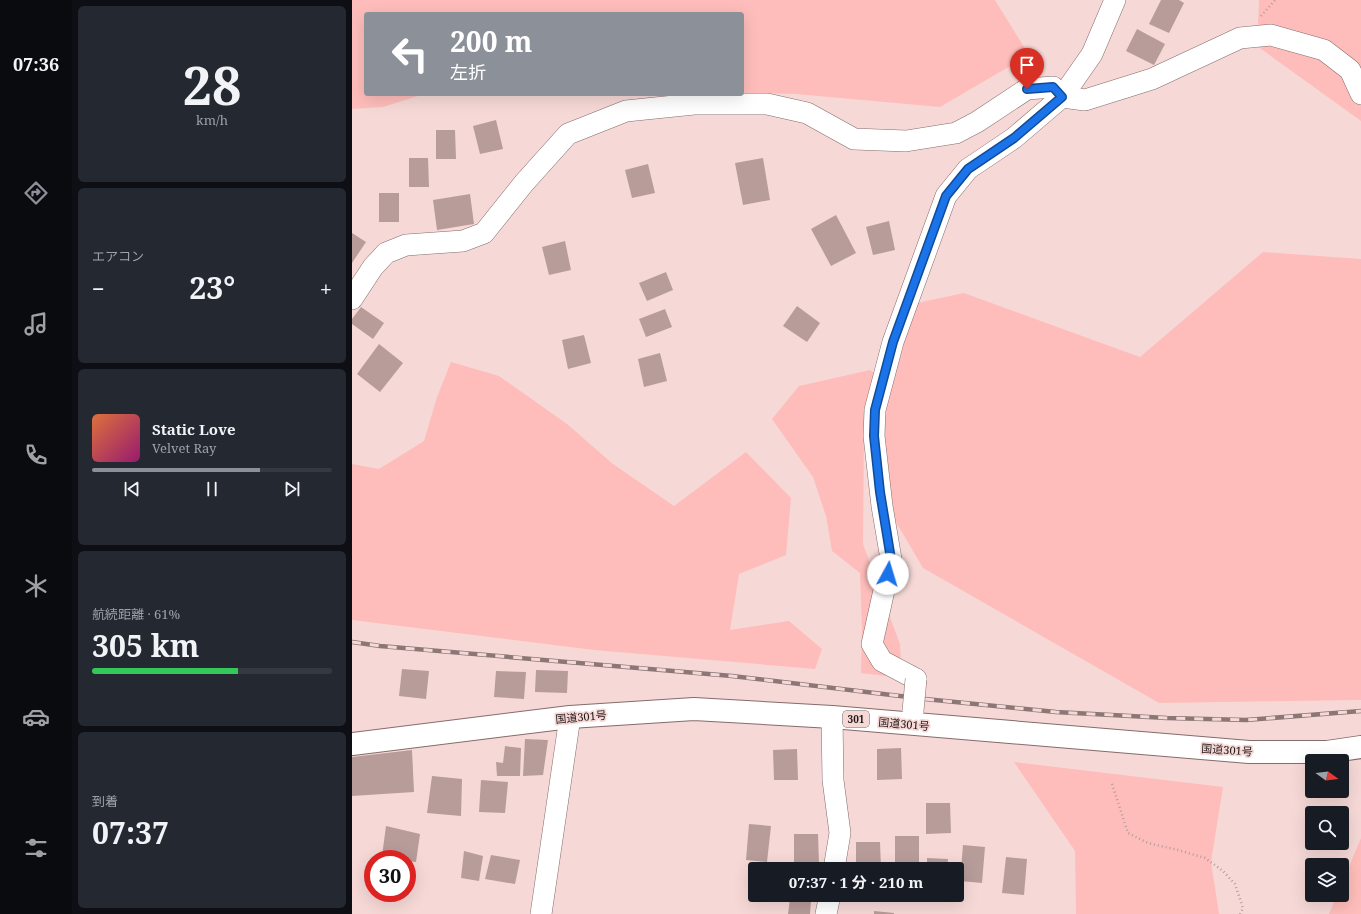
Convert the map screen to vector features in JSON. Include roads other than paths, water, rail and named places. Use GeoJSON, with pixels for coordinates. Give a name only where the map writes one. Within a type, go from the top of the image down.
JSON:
{"type":"FeatureCollection","features":[{"type":"Feature","properties":{"kind":"highway","name":"国道301号"},"geometry":{"type":"LineString","coordinates":[[352,744],[570,718],[694,709],[832,717],[912,718],[1250,752],[1327,752],[1361,747]]}},
{"type":"Feature","properties":{"kind":"street"},"geometry":{"type":"LineString","coordinates":[[912,718],[916,679],[882,661],[872,644],[891,559],[882,506],[874,436],[875,410],[893,342],[946,196],[968,169],[1014,138],[1062,97],[1092,54],[1115,0]]}},
{"type":"Feature","properties":{"kind":"street"},"geometry":{"type":"LineString","coordinates":[[352,299],[373,267],[386,253],[406,245],[463,241],[484,233],[524,183],[568,134],[626,111],[694,104],[767,104],[807,113],[854,139],[906,141],[956,133],[977,122],[1027,89],[1053,87],[1062,97],[1085,100],[1152,79],[1240,38],[1271,35],[1324,50],[1350,70],[1361,94]]}},
{"type":"Feature","properties":{"kind":"street"},"geometry":{"type":"LineString","coordinates":[[832,717],[833,780],[840,834],[835,862]]}},
{"type":"Feature","properties":{"kind":"street"},"geometry":{"type":"LineString","coordinates":[[541,914],[570,718]]}},
{"type":"Feature","properties":{"kind":"street"},"geometry":{"type":"LineString","coordinates":[[826,914],[829,902]]}},
{"type":"Feature","properties":{"kind":"railway"},"geometry":{"type":"LineString","coordinates":[[352,642],[380,646],[732,676],[925,699],[1056,712],[1167,718],[1246,720],[1361,711]]}}]}
